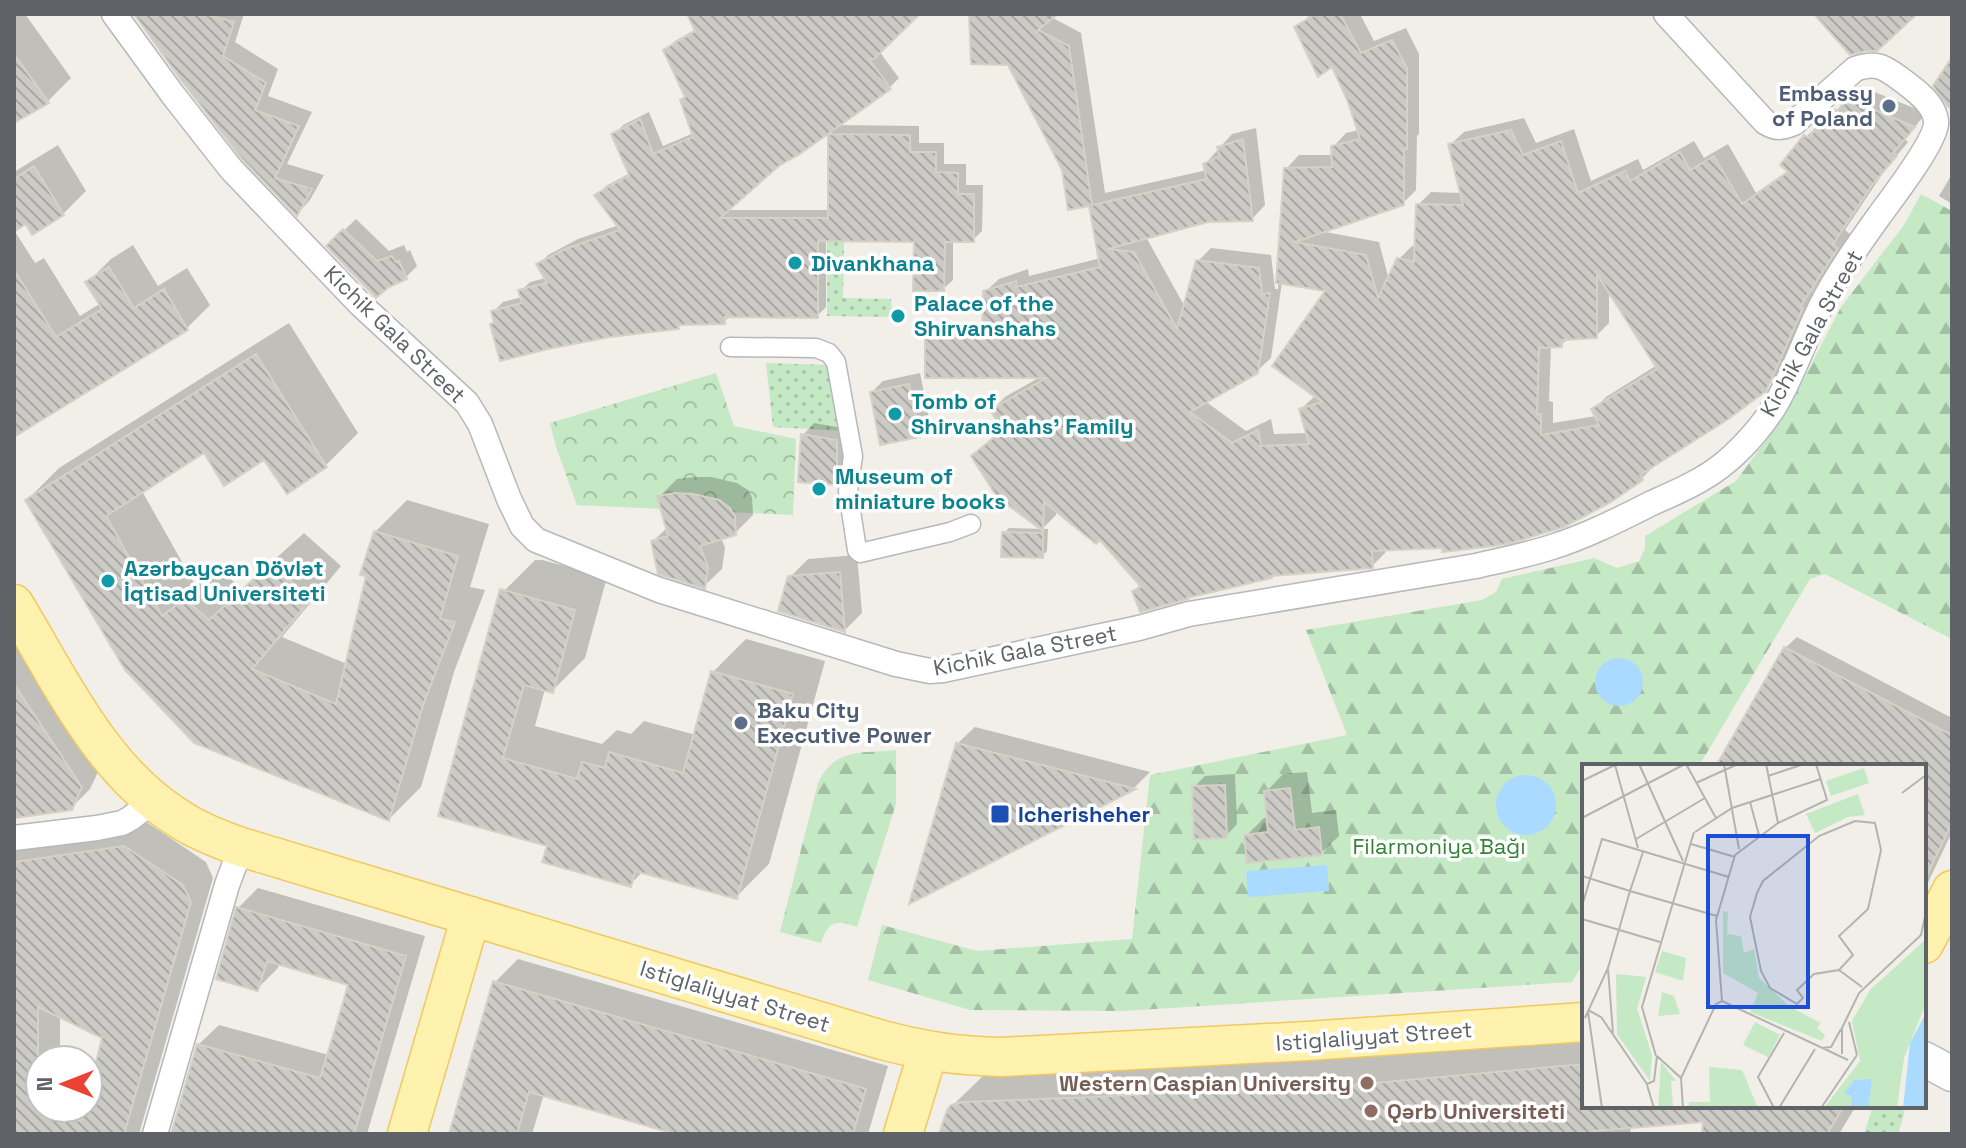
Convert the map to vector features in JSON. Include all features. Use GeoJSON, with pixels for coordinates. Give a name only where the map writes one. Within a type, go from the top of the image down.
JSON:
{"type":"FeatureCollection","features":[{"type":"Feature","properties":{"kind":"main road","name":"Istiglaliyyat Street"},"geometry":{"type":"LineString","coordinates":[[14,604],[89,728],[128,777],[174,816],[198,829],[241,847],[882,1040],[928,1052],[966,1056],[1037,1056],[1582,1022]]}},
{"type":"Feature","properties":{"kind":"main road"},"geometry":{"type":"LineString","coordinates":[[1926,940],[1952,890]]}},
{"type":"Feature","properties":{"kind":"main road"},"geometry":{"type":"LineString","coordinates":[[407,1134],[471,916]]}},
{"type":"Feature","properties":{"kind":"main road"},"geometry":{"type":"LineString","coordinates":[[903,1134],[928,1052]]}},
{"type":"Feature","properties":{"kind":"main road"},"geometry":{"type":"LineString","coordinates":[[1926,1060],[1952,1074]]}},
{"type":"Feature","properties":{"kind":"street","name":"Kichik Gala Street"},"geometry":{"type":"LineString","coordinates":[[114,14],[231,169],[360,304],[467,403],[480,424],[522,526],[536,540],[659,590],[896,664],[930,671],[1125,631],[1189,614],[1476,566],[1519,556],[1607,526],[1692,485],[1726,463],[1776,404],[1821,307],[1858,245],[1904,182],[1933,133],[1936,122],[1934,113],[1920,95],[1880,66],[1868,64],[1855,69],[1794,123],[1774,128],[1765,122],[1666,14]]}},
{"type":"Feature","properties":{"kind":"street"},"geometry":{"type":"LineString","coordinates":[[730,347],[816,348],[829,353],[836,362],[853,456],[848,491],[860,553],[950,532],[971,524]]}},
{"type":"Feature","properties":{"kind":"street"},"geometry":{"type":"LineString","coordinates":[[14,838],[122,823],[154,800]]}},
{"type":"Feature","properties":{"kind":"street"},"geometry":{"type":"LineString","coordinates":[[155,1134],[227,885],[241,847]]}},
{"type":"Feature","properties":{"kind":"green space","name":"Filarmoniya Bağı"},"geometry":{"type":"Polygon","coordinates":[[[1921,194],[1952,211],[1952,639],[1825,574],[1810,579],[1700,764],[1582,764],[1582,965],[1572,982],[1123,1011],[970,1010],[868,980],[882,925],[977,951],[1132,939],[1150,775],[1347,735],[1306,630],[1482,600],[1496,592],[1502,579],[1594,558],[1617,568],[1639,561],[1645,548],[1645,536],[1736,481],[1786,413],[1841,307],[1904,225],[1921,194]]]}},
{"type":"Feature","properties":{"kind":"green space"},"geometry":{"type":"Polygon","coordinates":[[[827,241],[844,242],[843,298],[891,299],[892,317],[827,316],[827,241]]]}},
{"type":"Feature","properties":{"kind":"green space"},"geometry":{"type":"Polygon","coordinates":[[[766,363],[831,365],[843,431],[773,427],[766,363]]]}},
{"type":"Feature","properties":{"kind":"green space"},"geometry":{"type":"Polygon","coordinates":[[[716,373],[734,426],[796,439],[793,515],[577,505],[550,423],[716,373]]]}},
{"type":"Feature","properties":{"kind":"green space"},"geometry":{"type":"Polygon","coordinates":[[[896,750],[896,804],[857,927],[834,924],[821,943],[780,932],[818,783],[825,771],[832,763],[850,754],[896,750]]]}},
{"type":"Feature","properties":{"kind":"green space"},"geometry":{"type":"Polygon","coordinates":[[[1872,1108],[1905,1111],[1898,1134],[1864,1134],[1872,1108]]]}},
{"type":"Feature","properties":{"kind":"water"},"geometry":{"type":"Polygon","coordinates":[[[1619,658],[1628,659],[1636,665],[1642,673],[1642,691],[1636,699],[1628,705],[1619,706],[1610,705],[1602,699],[1596,691],[1595,682],[1596,673],[1602,665],[1610,659],[1619,658]]]}},
{"type":"Feature","properties":{"kind":"water"},"geometry":{"type":"Polygon","coordinates":[[[1526,775],[1547,784],[1556,805],[1547,826],[1526,835],[1505,826],[1496,805],[1505,784],[1526,775]]]}},
{"type":"Feature","properties":{"kind":"water"},"geometry":{"type":"Polygon","coordinates":[[[1327,865],[1329,891],[1248,897],[1246,871],[1327,865]]]}},
{"type":"Feature","properties":{"kind":"building"},"geometry":{"type":"Polygon","coordinates":[[[134,14],[204,14],[234,22],[223,56],[266,83],[255,110],[299,126],[275,178],[312,189],[297,216],[242,159],[134,14]]]}},
{"type":"Feature","properties":{"kind":"building"},"geometry":{"type":"Polygon","coordinates":[[[687,14],[920,14],[874,59],[869,59],[891,89],[828,134],[910,135],[910,152],[936,152],[936,172],[958,173],[958,194],[974,194],[974,242],[945,242],[944,291],[913,291],[914,242],[818,241],[818,318],[725,317],[725,324],[678,325],[679,329],[610,337],[500,361],[490,324],[494,323],[491,311],[522,303],[518,290],[547,283],[536,264],[565,249],[620,230],[594,195],[629,175],[611,134],[640,119],[653,154],[693,137],[680,100],[685,97],[663,50],[695,31],[687,14]],[[828,134],[780,165],[720,218],[828,218],[828,134]]]}},
{"type":"Feature","properties":{"kind":"building"},"geometry":{"type":"Polygon","coordinates":[[[969,14],[1058,14],[1038,30],[1069,46],[1092,205],[1207,179],[1203,164],[1220,156],[1217,147],[1243,139],[1253,221],[1208,222],[1108,249],[1134,252],[1177,329],[1196,260],[1259,268],[1262,294],[1270,293],[1258,373],[1190,412],[1232,443],[1258,430],[1261,446],[1309,444],[1299,409],[1322,402],[1272,366],[1325,291],[1276,283],[1284,168],[1332,167],[1331,146],[1360,139],[1332,67],[1318,77],[1294,27],[1316,14],[1340,14],[1361,53],[1392,40],[1407,68],[1404,205],[1295,242],[1366,255],[1378,298],[1397,258],[1414,262],[1416,204],[1463,205],[1448,144],[1511,130],[1523,155],[1561,141],[1578,193],[1625,171],[1630,181],[1680,152],[1690,170],[1714,156],[1742,204],[1788,172],[1780,165],[1804,135],[1808,138],[1834,109],[1838,111],[1846,98],[1915,127],[1893,153],[1897,156],[1872,185],[1833,244],[1838,248],[1800,307],[1803,308],[1766,391],[1727,420],[1640,475],[1643,480],[1611,502],[1564,527],[1511,543],[1442,552],[1443,548],[1372,551],[1373,568],[1271,576],[1140,612],[1132,591],[1141,587],[1100,540],[1096,544],[1044,502],[1043,531],[997,497],[971,456],[1003,430],[990,410],[1046,378],[925,378],[925,335],[982,337],[983,291],[1016,281],[1016,287],[1100,267],[1089,206],[1068,210],[1062,170],[1008,65],[971,64],[969,14]],[[1597,274],[1597,338],[1562,340],[1562,347],[1539,348],[1537,414],[1541,414],[1541,435],[1599,425],[1591,409],[1657,369],[1597,274]]]}},
{"type":"Feature","properties":{"kind":"building"},"geometry":{"type":"Polygon","coordinates":[[[1814,14],[1917,14],[1877,51],[1850,55],[1814,14]]]}},
{"type":"Feature","properties":{"kind":"building"},"geometry":{"type":"Polygon","coordinates":[[[14,54],[49,103],[14,123],[14,54]]]}},
{"type":"Feature","properties":{"kind":"building"},"geometry":{"type":"Polygon","coordinates":[[[1952,57],[1952,109],[1933,86],[1952,57]]]}},
{"type":"Feature","properties":{"kind":"building"},"geometry":{"type":"Polygon","coordinates":[[[34,166],[64,215],[32,235],[26,224],[14,232],[14,179],[34,166]]]}},
{"type":"Feature","properties":{"kind":"building"},"geometry":{"type":"Polygon","coordinates":[[[343,229],[377,261],[392,256],[396,262],[399,261],[407,279],[389,287],[376,298],[326,246],[343,229]]]}},
{"type":"Feature","properties":{"kind":"building"},"geometry":{"type":"Polygon","coordinates":[[[109,267],[134,308],[164,289],[188,330],[14,437],[14,270],[56,337],[102,309],[85,282],[109,267]]]}},
{"type":"Feature","properties":{"kind":"building","name":"Azərbaycan Dövlət İqtisad Universiteti"},"geometry":{"type":"Polygon","coordinates":[[[256,354],[327,467],[287,494],[264,460],[224,486],[204,453],[106,516],[162,616],[185,599],[209,620],[271,563],[311,599],[252,669],[336,704],[366,576],[360,575],[374,531],[458,556],[440,619],[455,622],[423,705],[389,821],[194,743],[125,670],[25,500],[256,354]]]}},
{"type":"Feature","properties":{"kind":"building","name":"Tomb of Shirvanshahs' Family"},"geometry":{"type":"Polygon","coordinates":[[[909,384],[920,437],[880,445],[870,392],[909,384]]]}},
{"type":"Feature","properties":{"kind":"building"},"geometry":{"type":"Polygon","coordinates":[[[801,434],[837,440],[837,485],[798,482],[801,434]]]}},
{"type":"Feature","properties":{"kind":"building"},"geometry":{"type":"Polygon","coordinates":[[[675,493],[719,500],[735,516],[736,535],[700,546],[708,567],[705,589],[658,574],[651,541],[668,536],[657,496],[675,493]]]}},
{"type":"Feature","properties":{"kind":"building"},"geometry":{"type":"Polygon","coordinates":[[[1002,532],[1043,533],[1043,558],[1001,557],[1002,532]]]}},
{"type":"Feature","properties":{"kind":"building"},"geometry":{"type":"Polygon","coordinates":[[[840,572],[845,632],[778,611],[788,576],[840,572]]]}},
{"type":"Feature","properties":{"kind":"building","name":"Baku City Executive Power"},"geometry":{"type":"Polygon","coordinates":[[[500,589],[575,610],[553,693],[524,685],[503,758],[577,779],[582,762],[605,768],[609,752],[683,773],[711,671],[793,694],[737,899],[635,871],[631,887],[542,862],[547,846],[438,816],[500,589]]]}},
{"type":"Feature","properties":{"kind":"building"},"geometry":{"type":"Polygon","coordinates":[[[1784,647],[1952,735],[1952,823],[1926,877],[1926,764],[1717,764],[1784,647]]]}},
{"type":"Feature","properties":{"kind":"building"},"geometry":{"type":"Polygon","coordinates":[[[14,684],[82,787],[72,810],[14,818],[14,684]]]}},
{"type":"Feature","properties":{"kind":"building"},"geometry":{"type":"Polygon","coordinates":[[[956,743],[1136,789],[909,904],[956,743]]]}},
{"type":"Feature","properties":{"kind":"building"},"geometry":{"type":"Polygon","coordinates":[[[1225,785],[1227,838],[1194,839],[1192,786],[1225,785]]]}},
{"type":"Feature","properties":{"kind":"building"},"geometry":{"type":"Polygon","coordinates":[[[1290,788],[1295,830],[1319,827],[1322,855],[1247,863],[1244,835],[1268,832],[1264,791],[1290,788]]]}},
{"type":"Feature","properties":{"kind":"building"},"geometry":{"type":"Polygon","coordinates":[[[124,846],[183,885],[191,902],[124,1134],[14,1134],[14,862],[124,846]]]}},
{"type":"Feature","properties":{"kind":"building"},"geometry":{"type":"Polygon","coordinates":[[[236,907],[406,956],[354,1134],[171,1134],[197,1044],[320,1078],[348,985],[267,961],[258,991],[216,979],[236,907]]]}},
{"type":"Feature","properties":{"kind":"building"},"geometry":{"type":"Polygon","coordinates":[[[493,981],[866,1089],[853,1134],[675,1134],[529,1092],[517,1134],[449,1134],[493,981]]]}},
{"type":"Feature","properties":{"kind":"building"},"geometry":{"type":"Polygon","coordinates":[[[1582,1064],[1582,1108],[1843,1108],[1827,1134],[1702,1134],[1703,1122],[1594,1131],[1594,1134],[939,1134],[947,1110],[951,1105],[963,1102],[1287,1086],[1287,1091],[1582,1064]]]}},
{"type":"Feature","properties":{"kind":"place","name":"Embassy of Poland"},"geometry":{"type":"Point","coordinates":[1889,106]}},
{"type":"Feature","properties":{"kind":"place","name":"Divankhana"},"geometry":{"type":"Point","coordinates":[795,263]}},
{"type":"Feature","properties":{"kind":"place","name":"Palace of the Shirvanshahs"},"geometry":{"type":"Point","coordinates":[898,316]}},
{"type":"Feature","properties":{"kind":"place","name":"Tomb of Shirvanshahs' Family"},"geometry":{"type":"Point","coordinates":[895,414]}},
{"type":"Feature","properties":{"kind":"place","name":"Museum of miniature books"},"geometry":{"type":"Point","coordinates":[819,489]}},
{"type":"Feature","properties":{"kind":"place","name":"Azərbaycan Dövlət İqtisad Universiteti"},"geometry":{"type":"Point","coordinates":[108,581]}},
{"type":"Feature","properties":{"kind":"place","name":"Baku City Executive Power"},"geometry":{"type":"Point","coordinates":[741,723]}},
{"type":"Feature","properties":{"kind":"place","name":"Icherisheher"},"geometry":{"type":"Point","coordinates":[1000,814]}},
{"type":"Feature","properties":{"kind":"place","name":"Western Caspian University"},"geometry":{"type":"Point","coordinates":[1367,1083]}},
{"type":"Feature","properties":{"kind":"place","name":"Qərb Universiteti"},"geometry":{"type":"Point","coordinates":[1371,1111]}}]}
